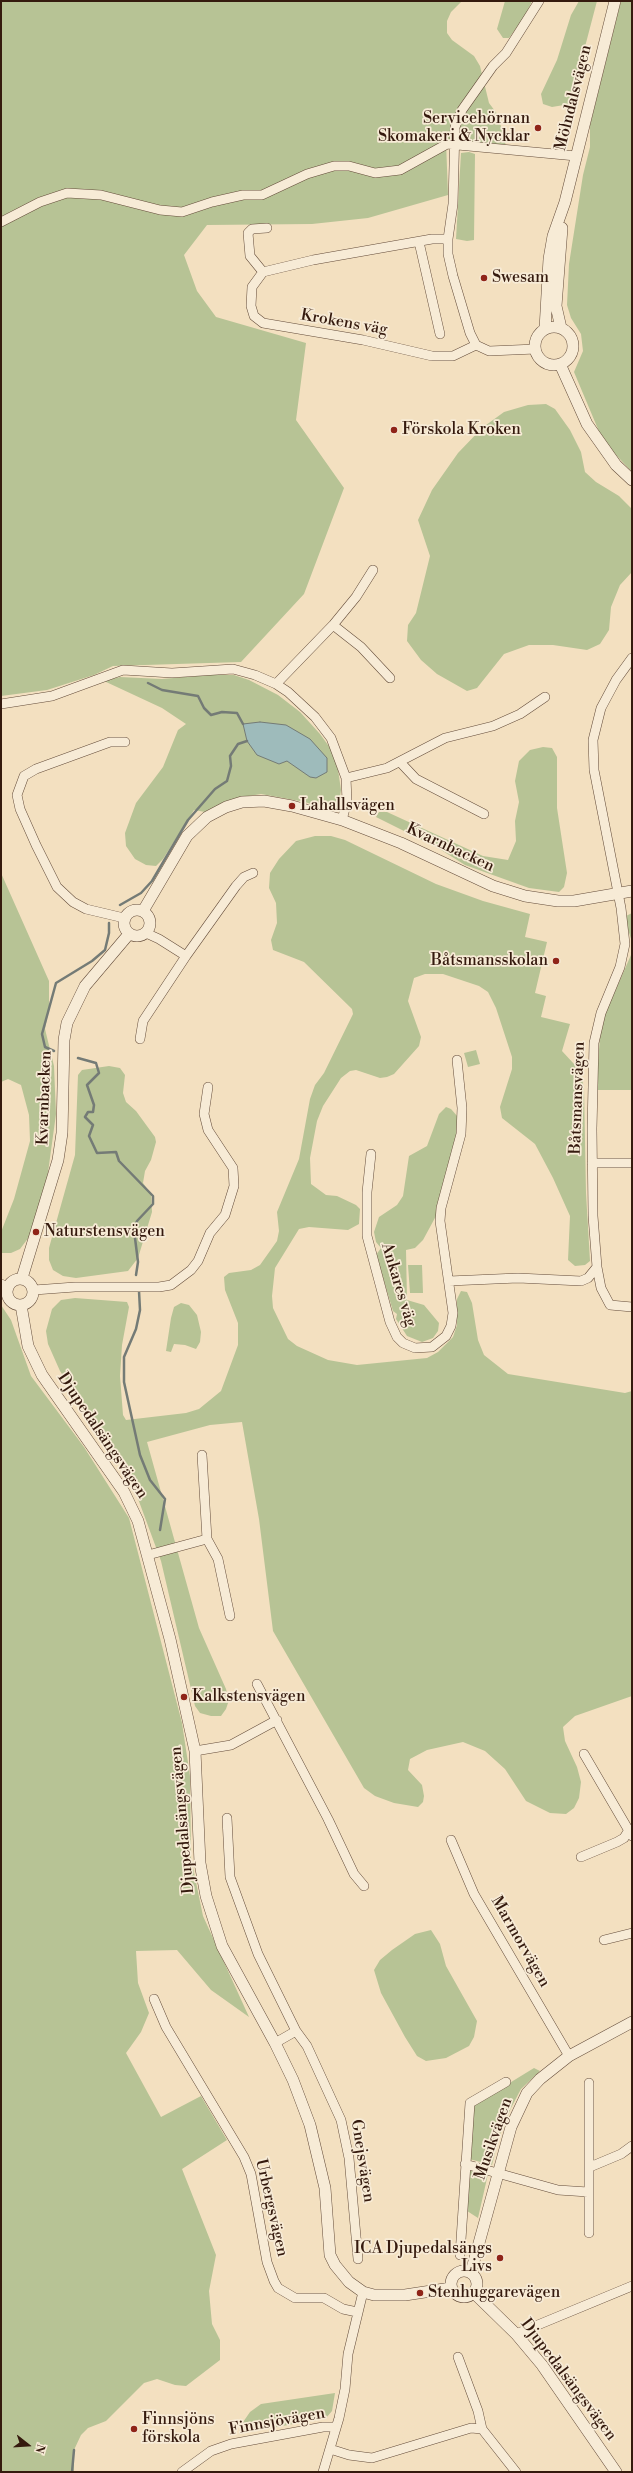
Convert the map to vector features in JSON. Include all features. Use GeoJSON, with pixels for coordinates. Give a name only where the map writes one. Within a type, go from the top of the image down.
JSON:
{"type":"FeatureCollection","features":[{"type":"Feature","properties":{"kind":"street"},"geometry":{"type":"LineString","coordinates":[[539,1],[506,53],[493,66],[462,110],[455,127],[453,204],[448,239],[448,254],[470,333],[476,345],[489,351],[536,349],[545,362],[554,365],[560,364],[587,424],[616,465],[632,480]]}},
{"type":"Feature","properties":{"kind":"street","name":"Mölndalsvägen"},"geometry":{"type":"LineString","coordinates":[[536,349],[537,338],[545,329],[549,258],[553,236],[565,202],[615,1]]}},
{"type":"Feature","properties":{"kind":"street"},"geometry":{"type":"LineString","coordinates":[[1,222],[40,202],[67,193],[101,195],[160,210],[182,212],[212,202],[243,195],[262,195],[308,174],[334,166],[349,166],[375,172],[400,170],[440,146],[454,145],[576,156]]}},
{"type":"Feature","properties":{"kind":"street","name":"Mölndalsvägen"},"geometry":{"type":"LineString","coordinates":[[560,364],[571,355],[573,346],[569,333],[561,328],[556,306],[565,202]]}},
{"type":"Feature","properties":{"kind":"street"},"geometry":{"type":"LineString","coordinates":[[267,228],[252,229],[248,233],[250,256],[263,272],[313,260],[419,242],[448,239]]}},
{"type":"Feature","properties":{"kind":"street"},"geometry":{"type":"LineString","coordinates":[[419,242],[440,334]]}},
{"type":"Feature","properties":{"kind":"street","name":"Krokens väg"},"geometry":{"type":"LineString","coordinates":[[263,272],[256,278],[251,294],[254,316],[263,323],[363,340],[439,357],[462,353],[476,345]]}},
{"type":"Feature","properties":{"kind":"street"},"geometry":{"type":"LineString","coordinates":[[545,329],[552,327],[561,328]]}},
{"type":"Feature","properties":{"kind":"street"},"geometry":{"type":"LineString","coordinates":[[276,684],[333,625],[356,597],[373,570]]}},
{"type":"Feature","properties":{"kind":"street"},"geometry":{"type":"LineString","coordinates":[[333,625],[361,647],[390,678]]}},
{"type":"Feature","properties":{"kind":"street","name":"Båtsmansvägen"},"geometry":{"type":"LineString","coordinates":[[632,658],[616,680],[601,708],[593,740],[594,770],[618,895],[624,934],[624,953],[601,1013],[594,1043],[592,1163],[597,1267],[601,1288],[610,1304],[632,1307]]}},
{"type":"Feature","properties":{"kind":"street"},"geometry":{"type":"LineString","coordinates":[[1,704],[52,696],[116,672],[132,669],[172,673],[233,669],[276,684],[315,717],[331,738],[346,778],[347,801],[342,820]]}},
{"type":"Feature","properties":{"kind":"street"},"geometry":{"type":"LineString","coordinates":[[346,778],[387,768],[445,738],[493,726],[506,721],[520,714],[545,697]]}},
{"type":"Feature","properties":{"kind":"street"},"geometry":{"type":"LineString","coordinates":[[124,918],[86,909],[73,902],[57,887],[34,839],[17,795],[24,776],[36,769],[110,742],[125,742]]}},
{"type":"Feature","properties":{"kind":"street"},"geometry":{"type":"LineString","coordinates":[[400,762],[416,779],[484,814]]}},
{"type":"Feature","properties":{"kind":"street","name":"Kvarnbacken"},"geometry":{"type":"LineString","coordinates":[[143,911],[187,836],[207,817],[226,807],[242,802],[264,801],[292,806],[342,820],[401,843],[508,892],[558,901],[618,895],[632,891]]}},
{"type":"Feature","properties":{"kind":"street"},"geometry":{"type":"LineString","coordinates":[[140,1038],[143,1021],[186,956],[236,886],[244,877],[253,873]]}},
{"type":"Feature","properties":{"kind":"street"},"geometry":{"type":"LineString","coordinates":[[132,911],[143,911],[150,922],[146,933],[137,937],[129,934],[124,928],[124,918],[132,911]]}},
{"type":"Feature","properties":{"kind":"street"},"geometry":{"type":"LineString","coordinates":[[146,933],[159,939],[186,956]]}},
{"type":"Feature","properties":{"kind":"street","name":"Kvarnbacken"},"geometry":{"type":"LineString","coordinates":[[22,1278],[58,1160],[62,1133],[64,1040],[67,1023],[85,986],[129,934]]}},
{"type":"Feature","properties":{"kind":"street","name":"Ankares väg"},"geometry":{"type":"LineString","coordinates":[[371,1154],[367,1192],[367,1236],[390,1322],[397,1337],[403,1343],[415,1348],[424,1348],[440,1343],[446,1336],[451,1326],[453,1313],[440,1221],[461,1134],[462,1108],[457,1060]]}},
{"type":"Feature","properties":{"kind":"street"},"geometry":{"type":"LineString","coordinates":[[34,1290],[75,1287],[159,1287],[171,1285],[191,1270],[198,1261],[210,1233],[225,1215],[234,1186],[232,1168],[228,1159],[208,1130],[204,1114],[208,1087]]}},
{"type":"Feature","properties":{"kind":"street","name":"Båtsmansvägen"},"geometry":{"type":"LineString","coordinates":[[592,1163],[632,1163]]}},
{"type":"Feature","properties":{"kind":"street"},"geometry":{"type":"LineString","coordinates":[[449,1281],[518,1278],[581,1280],[588,1278],[597,1267]]}},
{"type":"Feature","properties":{"kind":"street"},"geometry":{"type":"LineString","coordinates":[[22,1278],[30,1282],[34,1290],[31,1300],[21,1305],[10,1301],[4,1285],[22,1278]]}},
{"type":"Feature","properties":{"kind":"street","name":"Djupedalsängsvägen"},"geometry":{"type":"LineString","coordinates":[[21,1305],[25,1333],[35,1362],[42,1375],[124,1492],[138,1521],[184,1697],[195,1751],[200,1863],[213,1922],[222,1946],[275,2043],[293,2080],[310,2125],[325,2188],[330,2255],[342,2275],[363,2292]]}},
{"type":"Feature","properties":{"kind":"street"},"geometry":{"type":"LineString","coordinates":[[202,1455],[207,1539],[218,1559],[230,1616]]}},
{"type":"Feature","properties":{"kind":"street"},"geometry":{"type":"LineString","coordinates":[[148,1555],[207,1539]]}},
{"type":"Feature","properties":{"kind":"street"},"geometry":{"type":"LineString","coordinates":[[257,1684],[277,1720],[354,1874],[364,1886]]}},
{"type":"Feature","properties":{"kind":"street"},"geometry":{"type":"LineString","coordinates":[[195,1751],[231,1745],[277,1720]]}},
{"type":"Feature","properties":{"kind":"street"},"geometry":{"type":"LineString","coordinates":[[581,1857],[617,1842],[631,1833],[584,1754]]}},
{"type":"Feature","properties":{"kind":"street","name":"Gnejsvägen"},"geometry":{"type":"LineString","coordinates":[[227,1818],[230,1877],[258,1954],[296,2031],[307,2046],[341,2120],[350,2158],[358,2259]]}},
{"type":"Feature","properties":{"kind":"street","name":"Marmorvägen"},"geometry":{"type":"LineString","coordinates":[[451,1840],[474,1894],[569,2056]]}},
{"type":"Feature","properties":{"kind":"street"},"geometry":{"type":"LineString","coordinates":[[604,1940],[632,1933]]}},
{"type":"Feature","properties":{"kind":"street","name":"Urbergsvägen"},"geometry":{"type":"LineString","coordinates":[[154,1999],[166,2027],[244,2156],[251,2174],[267,2262],[274,2282],[278,2288],[295,2298],[324,2298],[343,2309],[357,2312]]}},
{"type":"Feature","properties":{"kind":"street","name":"Musikvägen"},"geometry":{"type":"LineString","coordinates":[[470,2272],[511,2127],[527,2092],[540,2079],[569,2056],[632,2022]]}},
{"type":"Feature","properties":{"kind":"street"},"geometry":{"type":"LineString","coordinates":[[275,2043],[296,2031]]}},
{"type":"Feature","properties":{"kind":"street"},"geometry":{"type":"LineString","coordinates":[[460,2255],[470,2103],[506,2082]]}},
{"type":"Feature","properties":{"kind":"street"},"geometry":{"type":"LineString","coordinates":[[589,2083],[589,2233]]}},
{"type":"Feature","properties":{"kind":"street"},"geometry":{"type":"LineString","coordinates":[[590,2167],[621,2154],[632,2146]]}},
{"type":"Feature","properties":{"kind":"street"},"geometry":{"type":"LineString","coordinates":[[465,2164],[558,2190],[588,2192]]}},
{"type":"Feature","properties":{"kind":"street"},"geometry":{"type":"LineString","coordinates":[[463,2270],[470,2272],[477,2283],[474,2292],[468,2297],[460,2297],[451,2288],[451,2280],[456,2273],[463,2270]]}},
{"type":"Feature","properties":{"kind":"street"},"geometry":{"type":"LineString","coordinates":[[516,2334],[632,2286]]}},
{"type":"Feature","properties":{"kind":"street"},"geometry":{"type":"LineString","coordinates":[[323,2472],[345,2389],[348,2354],[363,2292],[374,2295],[405,2295],[451,2288]]}},
{"type":"Feature","properties":{"kind":"street","name":"Djupedalsängsvägen"},"geometry":{"type":"LineString","coordinates":[[474,2292],[516,2334],[542,2365],[616,2472]]}},
{"type":"Feature","properties":{"kind":"street"},"geometry":{"type":"LineString","coordinates":[[458,2357],[478,2411],[482,2428],[516,2472]]}},
{"type":"Feature","properties":{"kind":"street","name":"Finnsjövägen"},"geometry":{"type":"LineString","coordinates":[[182,2472],[211,2451],[231,2444],[323,2427],[336,2427]]}},
{"type":"Feature","properties":{"kind":"street"},"geometry":{"type":"LineString","coordinates":[[330,2449],[349,2455],[372,2458],[471,2428],[482,2428]]}},
{"type":"Feature","properties":{"kind":"green space"},"geometry":{"type":"Polygon","coordinates":[[[1,1],[462,1],[451,12],[447,21],[447,33],[452,40],[474,56],[480,66],[489,103],[498,115],[506,146],[446,141],[448,195],[368,218],[312,224],[207,225],[184,255],[197,291],[216,317],[306,343],[296,420],[344,488],[304,594],[241,662],[113,666],[94,675],[47,690],[1,696],[1,1]]]}},
{"type":"Feature","properties":{"kind":"green space"},"geometry":{"type":"Polygon","coordinates":[[[505,1],[532,1],[525,16],[509,38],[503,38],[497,29],[505,1]]]}},
{"type":"Feature","properties":{"kind":"green space"},"geometry":{"type":"Polygon","coordinates":[[[579,1],[597,1],[570,104],[552,107],[543,104],[541,94],[557,60],[571,15],[579,1]]]}},
{"type":"Feature","properties":{"kind":"green space"},"geometry":{"type":"Polygon","coordinates":[[[621,1],[632,1],[632,472],[603,441],[574,372],[583,351],[581,334],[571,318],[567,305],[569,264],[583,175],[590,147],[590,125],[621,1]]]}},
{"type":"Feature","properties":{"kind":"green space"},"geometry":{"type":"Polygon","coordinates":[[[469,152],[475,154],[474,240],[467,241],[456,239],[461,153],[469,152]]]}},
{"type":"Feature","properties":{"kind":"green space"},"geometry":{"type":"Polygon","coordinates":[[[546,404],[555,409],[570,430],[581,452],[585,472],[596,482],[619,496],[632,509],[632,572],[620,585],[611,607],[609,630],[600,644],[587,650],[553,645],[529,645],[504,654],[477,688],[467,691],[437,674],[421,660],[407,641],[408,625],[416,613],[430,556],[418,520],[432,490],[458,453],[482,428],[504,412],[528,405],[546,404]]]}},
{"type":"Feature","properties":{"kind":"green space"},"geometry":{"type":"Polygon","coordinates":[[[207,675],[234,675],[249,680],[278,695],[300,712],[320,734],[336,756],[341,790],[339,803],[333,807],[323,808],[305,802],[261,794],[237,798],[205,812],[194,810],[163,859],[156,866],[146,865],[135,859],[126,846],[125,833],[136,803],[163,767],[178,730],[186,724],[162,708],[104,681],[120,677],[162,679],[207,675]]]}},
{"type":"Feature","properties":{"kind":"green space"},"geometry":{"type":"Polygon","coordinates":[[[543,747],[552,748],[557,757],[557,808],[567,873],[564,887],[559,892],[529,888],[465,865],[438,848],[376,817],[379,812],[387,812],[483,856],[508,860],[516,841],[515,821],[519,802],[515,781],[519,761],[530,750],[543,747]]]}},
{"type":"Feature","properties":{"kind":"green space"},"geometry":{"type":"Polygon","coordinates":[[[315,836],[331,836],[345,840],[436,884],[483,901],[530,914],[525,937],[547,942],[535,993],[546,996],[541,1017],[570,1024],[562,1051],[574,1064],[582,1079],[584,1088],[586,1193],[590,1261],[585,1265],[575,1266],[568,1260],[570,1216],[553,1178],[535,1144],[502,1118],[500,1107],[512,1069],[512,1057],[496,1008],[488,992],[479,986],[443,974],[425,974],[414,978],[408,1001],[421,1037],[419,1046],[394,1074],[387,1077],[380,1078],[356,1070],[350,1071],[341,1078],[323,1106],[317,1121],[310,1158],[311,1184],[326,1195],[337,1196],[356,1205],[360,1209],[359,1224],[348,1230],[309,1227],[299,1229],[275,1268],[272,1296],[273,1308],[288,1339],[297,1346],[328,1360],[357,1365],[427,1358],[438,1352],[453,1337],[457,1325],[457,1299],[461,1291],[467,1292],[472,1303],[478,1340],[484,1355],[508,1374],[625,1393],[632,1391],[632,1696],[575,1716],[563,1727],[565,1741],[577,1767],[581,1782],[579,1798],[574,1808],[566,1814],[550,1813],[526,1801],[505,1769],[485,1751],[463,1742],[427,1750],[410,1759],[408,1770],[422,1785],[424,1796],[423,1802],[418,1807],[394,1803],[375,1796],[364,1788],[273,1631],[259,1519],[242,1422],[210,1425],[147,1442],[199,1628],[226,1689],[229,1700],[226,1709],[221,1716],[211,1716],[200,1713],[195,1706],[161,1561],[130,1477],[60,1371],[48,1344],[46,1331],[52,1309],[61,1300],[75,1298],[127,1302],[129,1307],[122,1345],[120,1376],[123,1415],[126,1420],[186,1413],[199,1409],[221,1391],[238,1345],[238,1323],[225,1290],[224,1277],[229,1273],[251,1270],[260,1265],[277,1241],[279,1231],[277,1212],[299,1159],[310,1099],[315,1085],[324,1073],[353,1014],[352,1009],[304,962],[273,950],[271,940],[277,923],[276,903],[269,888],[270,873],[279,859],[296,841],[315,836]]]}},
{"type":"Feature","properties":{"kind":"green space"},"geometry":{"type":"Polygon","coordinates":[[[1,873],[49,981],[49,1008],[45,1029],[54,1066],[56,1114],[46,1187],[29,1237],[20,1249],[11,1253],[1,1253],[1,1232],[14,1199],[30,1141],[29,1115],[21,1085],[8,1079],[1,1082],[1,873]]]}},
{"type":"Feature","properties":{"kind":"green space"},"geometry":{"type":"Polygon","coordinates":[[[632,913],[632,942],[624,917],[632,913]]]}},
{"type":"Feature","properties":{"kind":"green space"},"geometry":{"type":"Polygon","coordinates":[[[632,942],[632,1090],[596,1090],[601,1023],[631,955],[632,942]]]}},
{"type":"Feature","properties":{"kind":"green space"},"geometry":{"type":"Polygon","coordinates":[[[476,1050],[480,1064],[468,1067],[464,1053],[476,1050]]]}},
{"type":"Feature","properties":{"kind":"green space"},"geometry":{"type":"Polygon","coordinates":[[[109,1066],[120,1068],[125,1075],[123,1093],[126,1102],[136,1111],[155,1137],[156,1142],[151,1160],[145,1171],[143,1183],[151,1194],[152,1212],[138,1258],[128,1271],[76,1278],[63,1276],[53,1270],[49,1260],[49,1248],[75,1155],[78,1075],[82,1070],[109,1066]]]}},
{"type":"Feature","properties":{"kind":"green space"},"geometry":{"type":"Polygon","coordinates":[[[446,1107],[451,1109],[458,1117],[457,1139],[436,1216],[423,1240],[415,1248],[406,1250],[407,1300],[424,1305],[439,1323],[438,1331],[433,1338],[422,1342],[407,1336],[396,1319],[397,1314],[393,1311],[376,1255],[381,1248],[376,1242],[374,1232],[379,1217],[397,1205],[403,1196],[409,1156],[427,1146],[439,1114],[446,1107]]]}},
{"type":"Feature","properties":{"kind":"green space"},"geometry":{"type":"Polygon","coordinates":[[[408,1265],[422,1265],[423,1293],[410,1293],[408,1265]]]}},
{"type":"Feature","properties":{"kind":"green space"},"geometry":{"type":"Polygon","coordinates":[[[181,1303],[189,1305],[197,1315],[201,1332],[200,1342],[196,1349],[185,1345],[174,1344],[171,1352],[166,1351],[174,1307],[181,1303]]]}},
{"type":"Feature","properties":{"kind":"green space"},"geometry":{"type":"Polygon","coordinates":[[[1,1305],[11,1320],[31,1376],[84,1447],[129,1518],[182,1723],[190,1776],[191,1858],[203,1916],[249,2017],[211,1990],[177,1950],[136,1951],[138,1983],[149,2013],[141,2032],[126,2053],[161,2117],[201,2096],[227,2140],[182,2169],[216,2255],[209,2291],[212,2324],[220,2340],[220,2360],[186,2386],[175,2385],[157,2379],[144,2383],[106,2421],[88,2428],[81,2435],[74,2450],[74,2472],[1,2472],[1,1305]]]}},
{"type":"Feature","properties":{"kind":"green space"},"geometry":{"type":"Polygon","coordinates":[[[431,1930],[440,1944],[446,1966],[477,2021],[474,2037],[469,2046],[446,2058],[426,2061],[417,2056],[405,2037],[381,1993],[374,1970],[380,1960],[392,1950],[415,1934],[431,1930]]]}},
{"type":"Feature","properties":{"kind":"green space"},"geometry":{"type":"Polygon","coordinates":[[[534,2068],[540,2071],[521,2089],[511,2108],[499,2137],[492,2165],[469,2159],[472,2106],[534,2068]]]}},
{"type":"Feature","properties":{"kind":"green space"},"geometry":{"type":"Polygon","coordinates":[[[468,2168],[488,2174],[478,2218],[464,2209],[468,2168]]]}},
{"type":"Feature","properties":{"kind":"green space"},"geometry":{"type":"Polygon","coordinates":[[[335,2393],[332,2411],[326,2418],[239,2434],[241,2425],[250,2412],[261,2404],[335,2393]]]}},
{"type":"Feature","properties":{"kind":"water"},"geometry":{"type":"Polygon","coordinates":[[[260,722],[286,725],[310,739],[327,758],[327,772],[316,778],[310,777],[287,761],[279,764],[257,755],[247,741],[243,724],[260,722]]]}},
{"type":"Feature","properties":{"kind":"waterway"},"geometry":{"type":"LineString","coordinates":[[148,683],[162,690],[198,696],[204,708],[211,715],[222,712],[237,713],[243,724]]}},
{"type":"Feature","properties":{"kind":"waterway"},"geometry":{"type":"LineString","coordinates":[[120,905],[141,893],[152,881],[188,820],[215,789],[227,781],[231,766],[230,756],[238,744],[247,741]]}},
{"type":"Feature","properties":{"kind":"waterway"},"geometry":{"type":"LineString","coordinates":[[54,1051],[45,1047],[42,1034],[56,983],[92,961],[105,950],[109,933],[109,923]]}},
{"type":"Feature","properties":{"kind":"waterway"},"geometry":{"type":"LineString","coordinates":[[78,1058],[96,1063],[99,1073],[87,1085],[94,1105],[93,1112],[88,1112],[85,1117],[93,1125],[89,1136],[97,1153],[116,1152],[119,1161],[153,1196],[153,1204],[137,1221],[134,1230],[138,1262],[136,1275]]}},
{"type":"Feature","properties":{"kind":"waterway"},"geometry":{"type":"LineString","coordinates":[[139,1291],[140,1310],[136,1329],[124,1357],[124,1382],[140,1455],[150,1480],[165,1499],[160,1530]]}},
{"type":"Feature","properties":{"kind":"waterway"},"geometry":{"type":"LineString","coordinates":[[72,2472],[74,2450]]}},
{"type":"Feature","properties":{"kind":"place","name":"Servicehörnan Skomakeri & Nycklar"},"geometry":{"type":"Point","coordinates":[538,128]}},
{"type":"Feature","properties":{"kind":"place","name":"Swesam"},"geometry":{"type":"Point","coordinates":[484,278]}},
{"type":"Feature","properties":{"kind":"place","name":"Förskola Kroken"},"geometry":{"type":"Point","coordinates":[394,430]}},
{"type":"Feature","properties":{"kind":"place","name":"Lahallsvägen"},"geometry":{"type":"Point","coordinates":[292,806]}},
{"type":"Feature","properties":{"kind":"place","name":"Båtsmansskolan"},"geometry":{"type":"Point","coordinates":[556,961]}},
{"type":"Feature","properties":{"kind":"place","name":"Naturstensvägen"},"geometry":{"type":"Point","coordinates":[36,1232]}},
{"type":"Feature","properties":{"kind":"place","name":"Kalkstensvägen"},"geometry":{"type":"Point","coordinates":[184,1697]}},
{"type":"Feature","properties":{"kind":"place","name":"ICA Djupedalsängs Livs"},"geometry":{"type":"Point","coordinates":[500,2258]}},
{"type":"Feature","properties":{"kind":"place","name":"Stenhuggarevägen"},"geometry":{"type":"Point","coordinates":[420,2293]}},
{"type":"Feature","properties":{"kind":"place","name":"Finnsjöns förskola"},"geometry":{"type":"Point","coordinates":[134,2429]}}]}
